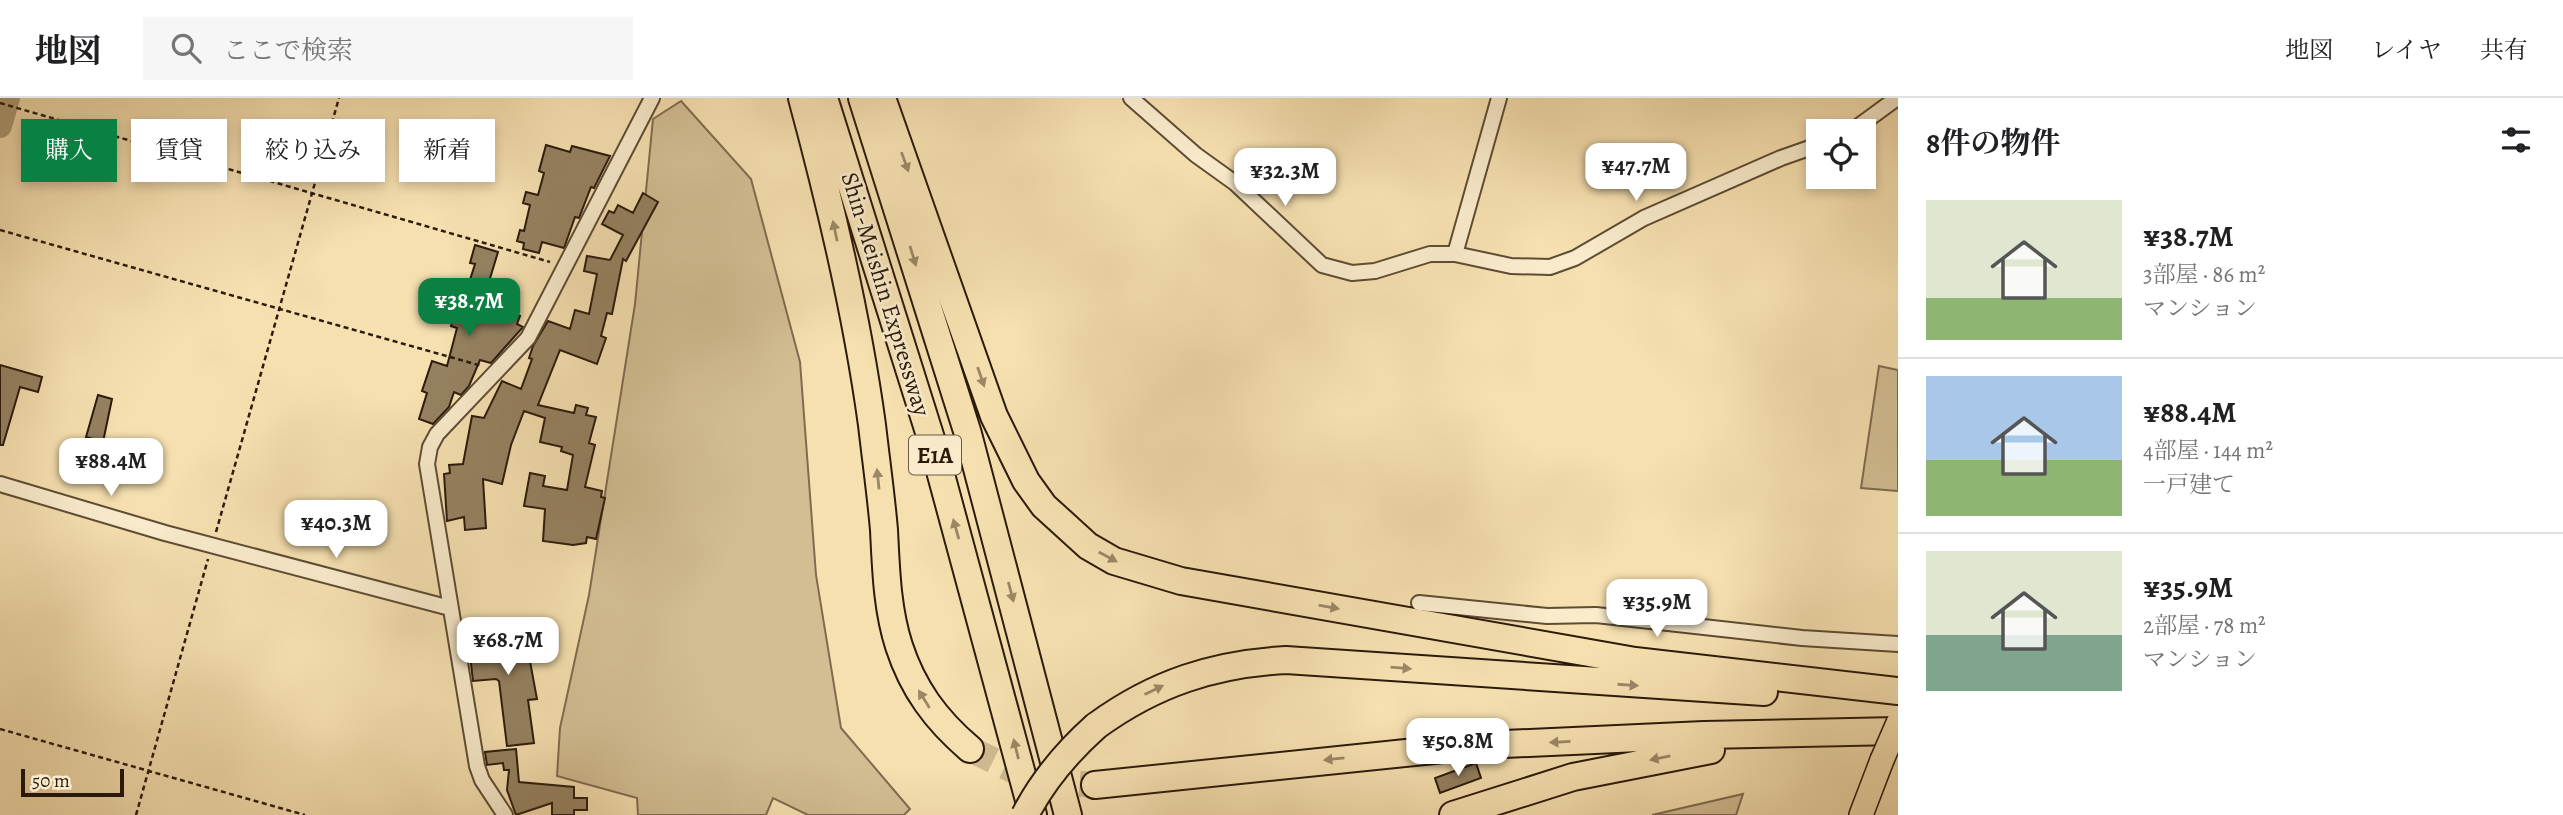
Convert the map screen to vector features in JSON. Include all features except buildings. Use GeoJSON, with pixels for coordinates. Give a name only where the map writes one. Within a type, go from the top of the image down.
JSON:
{"type":"FeatureCollection","features":[{"type":"Feature","properties":{"kind":"highway"},"geometry":{"type":"LineString","coordinates":[[802,98],[831,211],[859,347],[878,474],[891,612],[899,645],[925,703],[945,728],[970,749]]}},
{"type":"Feature","properties":{"kind":"highway","name":"Shin-Meishin Expressway"},"geometry":{"type":"LineString","coordinates":[[824,98],[933,445],[1033,815]]}},
{"type":"Feature","properties":{"kind":"highway","name":"Shin-Meishin Expressway"},"geometry":{"type":"LineString","coordinates":[[862,98],[968,434],[1068,815]]}},
{"type":"Feature","properties":{"kind":"highway"},"geometry":{"type":"LineString","coordinates":[[882,98],[1009,450],[1044,506],[1088,546],[1114,561],[1146,573],[1221,588],[1635,661],[1898,693]]}},
{"type":"Feature","properties":{"kind":"highway"},"geometry":{"type":"LineString","coordinates":[[1025,815],[1056,766],[1096,726],[1125,705],[1191,674],[1220,666],[1286,660],[1719,691],[1898,693]]}},
{"type":"Feature","properties":{"kind":"highway"},"geometry":{"type":"LineString","coordinates":[[1095,785],[1483,745],[1704,734],[1898,732]]}},
{"type":"Feature","properties":{"kind":"highway"},"geometry":{"type":"LineString","coordinates":[[1453,815],[1573,777],[1686,752],[1898,732]]}},
{"type":"Feature","properties":{"kind":"main road"},"geometry":{"type":"LineString","coordinates":[[1861,815],[1898,723]]}},
{"type":"Feature","properties":{"kind":"street"},"geometry":{"type":"LineString","coordinates":[[505,815],[477,766],[427,464],[430,447],[437,434],[528,338],[652,98]]}},
{"type":"Feature","properties":{"kind":"street"},"geometry":{"type":"LineString","coordinates":[[1131,98],[1196,155],[1235,183],[1322,265],[1352,272],[1375,271],[1430,254],[1455,254],[1511,266],[1549,267],[1575,258],[1644,218],[1806,149]]}},
{"type":"Feature","properties":{"kind":"street"},"geometry":{"type":"LineString","coordinates":[[1455,254],[1499,98]]}},
{"type":"Feature","properties":{"kind":"street"},"geometry":{"type":"LineString","coordinates":[[1868,119],[1897,98]]}},
{"type":"Feature","properties":{"kind":"street"},"geometry":{"type":"LineString","coordinates":[[0,484],[212,545],[450,608]]}},
{"type":"Feature","properties":{"kind":"street"},"geometry":{"type":"LineString","coordinates":[[1419,603],[1547,616],[1596,615],[1802,638],[1898,644]]}},
{"type":"Feature","properties":{"kind":"path"},"geometry":{"type":"LineString","coordinates":[[136,815],[340,98]]}},
{"type":"Feature","properties":{"kind":"path"},"geometry":{"type":"LineString","coordinates":[[1,103],[564,266]]}},
{"type":"Feature","properties":{"kind":"path"},"geometry":{"type":"LineString","coordinates":[[0,230],[498,371]]}},
{"type":"Feature","properties":{"kind":"path"},"geometry":{"type":"LineString","coordinates":[[0,729],[305,815]]}},
{"type":"Feature","properties":{"kind":"shaded area"},"geometry":{"type":"Polygon","coordinates":[[[681,101],[751,179],[800,362],[816,575],[841,728],[910,809],[904,815],[808,815],[773,798],[766,815],[638,815],[637,798],[557,776],[560,728],[589,595],[635,304],[653,119],[681,101]]]}},
{"type":"Feature","properties":{"kind":"shaded area"},"geometry":{"type":"Polygon","coordinates":[[[1879,366],[1898,370],[1898,491],[1861,488],[1879,366]]]}},
{"type":"Feature","properties":{"kind":"shaded area"},"geometry":{"type":"Polygon","coordinates":[[[1743,794],[1736,815],[1652,815],[1743,794]]]}},
{"type":"Feature","properties":{"kind":"waterway"},"geometry":{"type":"LineString","coordinates":[[0,126],[8,98]]}},
{"type":"Feature","properties":{"kind":"tunnel"},"geometry":{"type":"LineString","coordinates":[[970,749],[1033,780],[1095,785]]}}]}
